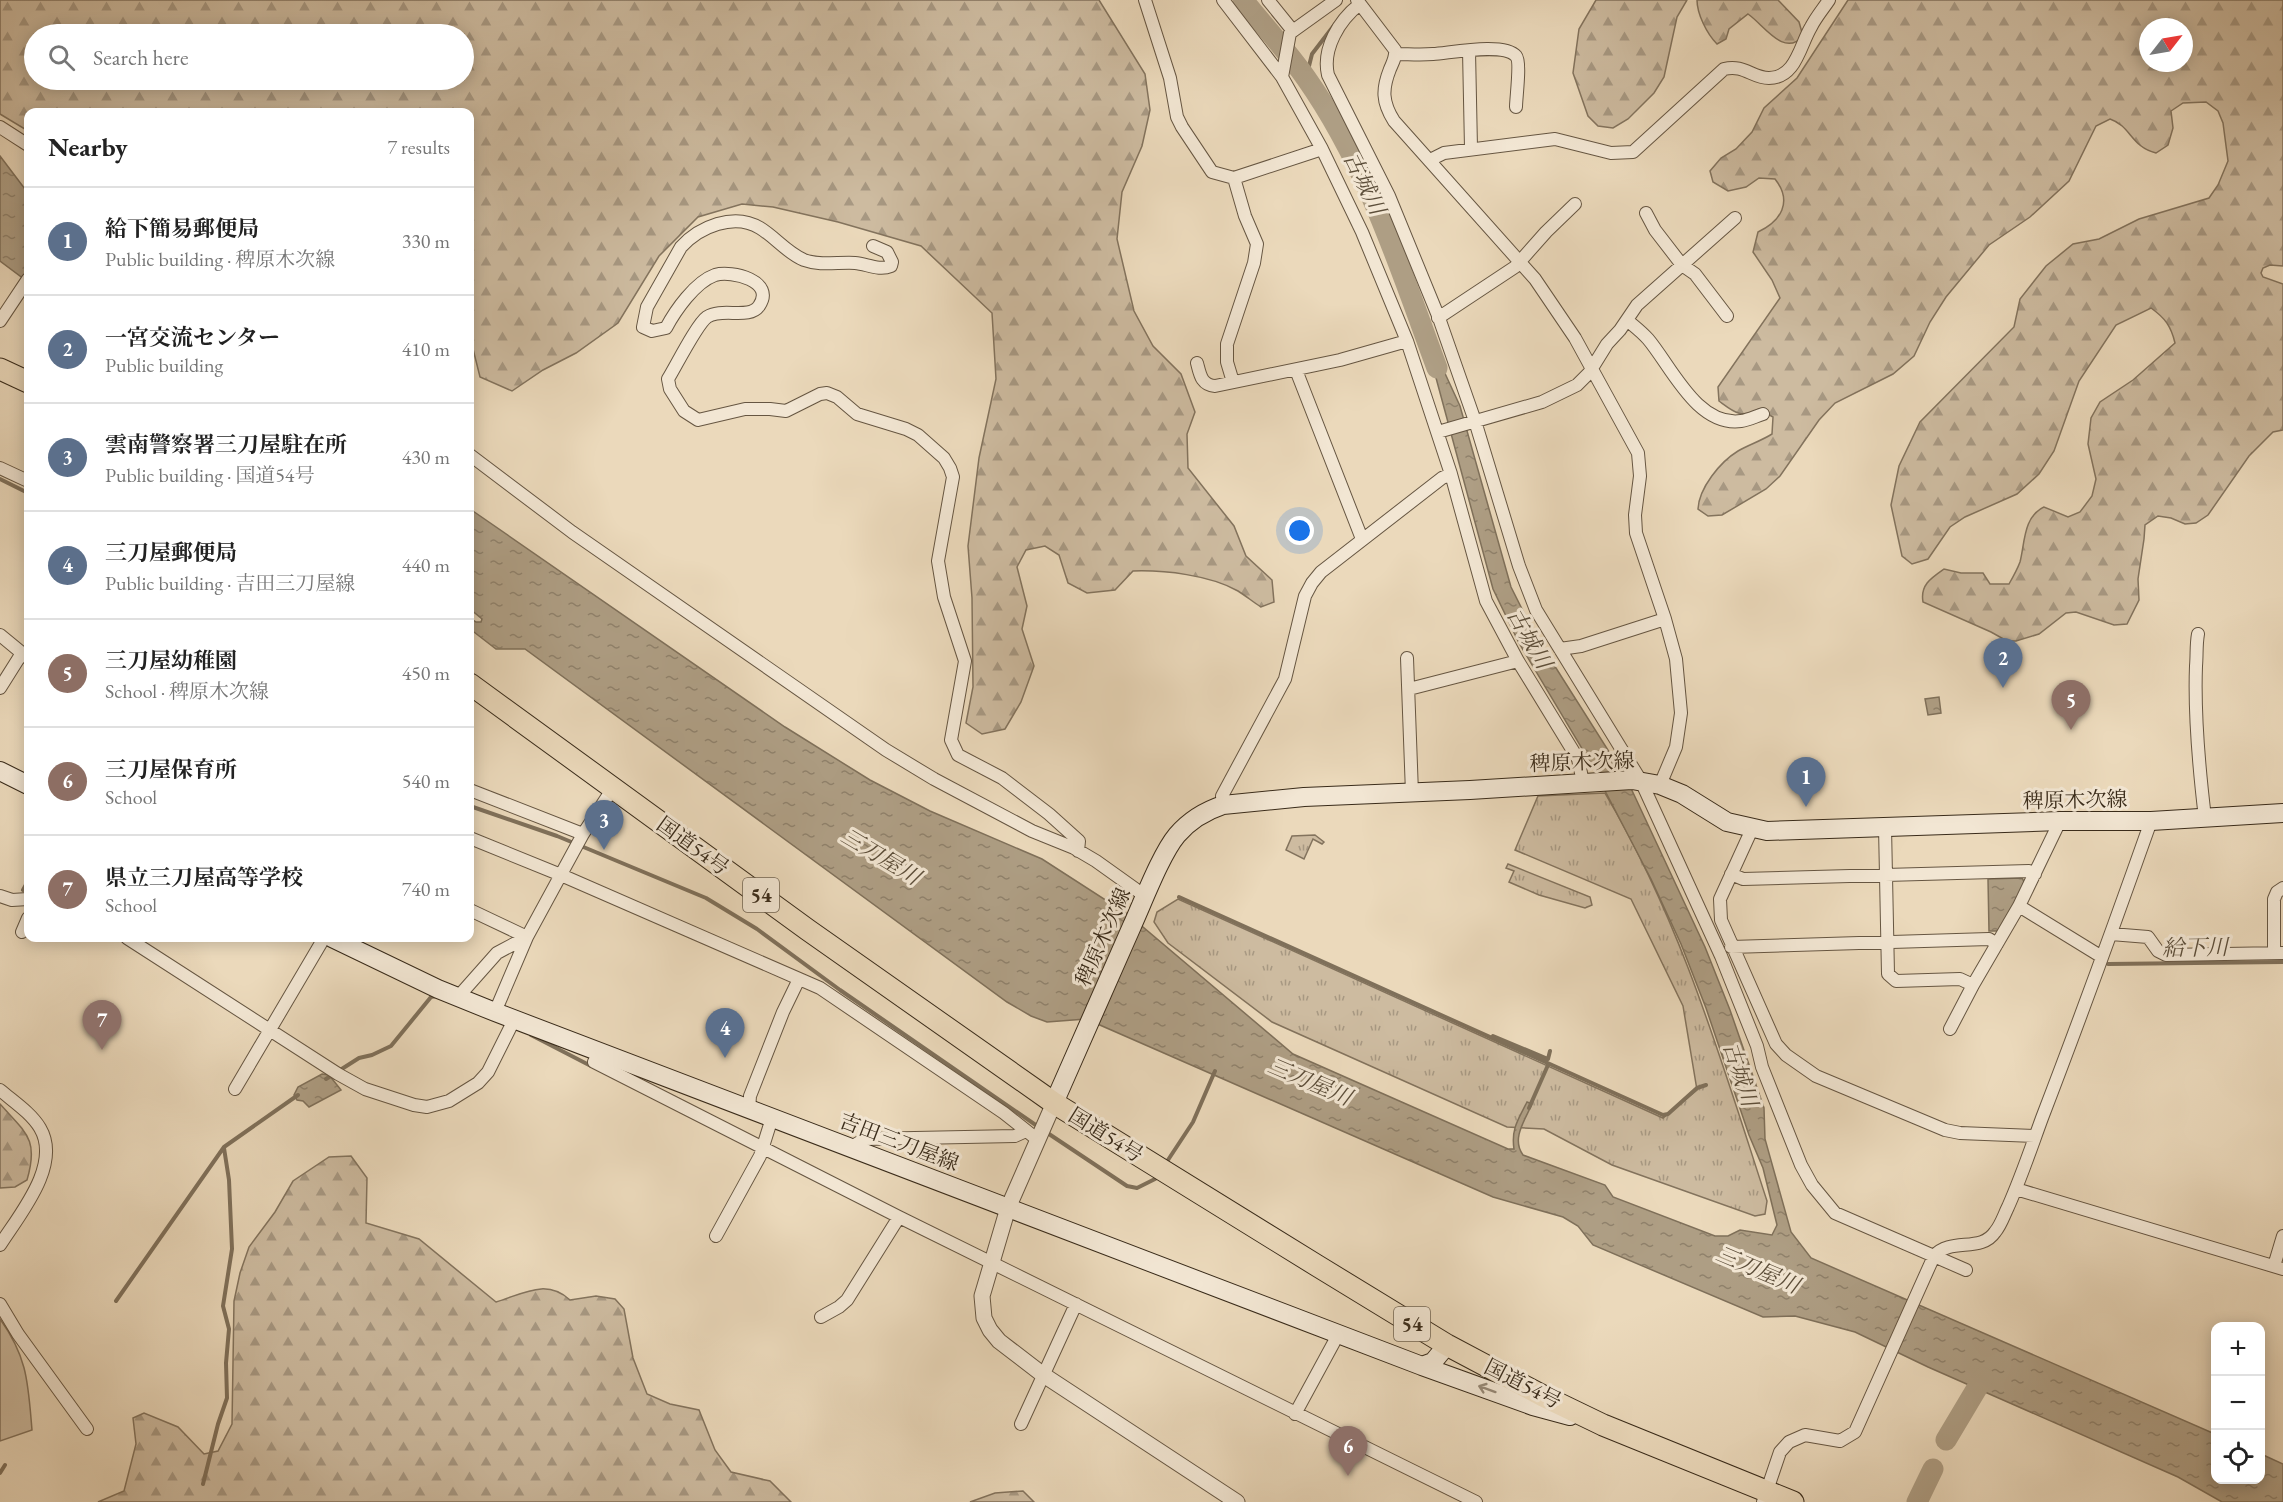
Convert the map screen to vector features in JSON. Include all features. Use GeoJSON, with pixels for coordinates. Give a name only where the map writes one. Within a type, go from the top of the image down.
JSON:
{"type":"FeatureCollection","features":[{"type":"Feature","properties":{"kind":"highway"},"geometry":{"type":"LineString","coordinates":[[0,369],[24,380]]}},
{"type":"Feature","properties":{"kind":"highway","name":"国道54号"},"geometry":{"type":"LineString","coordinates":[[474,687],[808,930],[1050,1113],[1447,1345],[1603,1425],[1765,1497],[1793,1502]]}},
{"type":"Feature","properties":{"kind":"main road"},"geometry":{"type":"LineString","coordinates":[[0,771],[24,783]]}},
{"type":"Feature","properties":{"kind":"main road","name":"稗原木次線"},"geometry":{"type":"LineString","coordinates":[[1050,1113],[1144,900],[1176,837],[1198,817],[1222,805],[1304,798],[1636,780],[1660,785],[1682,794],[1726,822],[1752,829],[1806,830],[2060,821],[2151,821],[2283,813]]}},
{"type":"Feature","properties":{"kind":"main road","name":"吉田三刀屋線"},"geometry":{"type":"LineString","coordinates":[[341,942],[458,997],[514,1020],[1422,1366],[1533,1406],[1603,1425]]}},
{"type":"Feature","properties":{"kind":"main road"},"geometry":{"type":"LineString","coordinates":[[1422,1366],[1433,1362],[1447,1345]]}},
{"type":"Feature","properties":{"kind":"street"},"geometry":{"type":"LineString","coordinates":[[1145,0],[1170,78],[1173,104],[1182,127],[1212,172],[1234,178],[1322,149]]}},
{"type":"Feature","properties":{"kind":"street"},"geometry":{"type":"LineString","coordinates":[[1223,0],[1282,75],[1322,149],[1362,232],[1407,341],[1440,431],[1486,601],[1518,661],[1578,759],[1588,781]]}},
{"type":"Feature","properties":{"kind":"street"},"geometry":{"type":"LineString","coordinates":[[1268,0],[1290,34]]}},
{"type":"Feature","properties":{"kind":"street"},"geometry":{"type":"LineString","coordinates":[[1282,75],[1290,34],[1336,0]]}},
{"type":"Feature","properties":{"kind":"street"},"geometry":{"type":"LineString","coordinates":[[1430,160],[1444,153],[1471,148],[1555,139],[1611,153],[1633,152],[1724,69],[1743,69],[1771,78],[1784,73],[1793,64],[1810,27],[1829,0]]}},
{"type":"Feature","properties":{"kind":"street"},"geometry":{"type":"LineString","coordinates":[[1660,785],[1676,747],[1681,713],[1676,659],[1636,533],[1635,515],[1640,476],[1638,453],[1575,338],[1535,279],[1394,121],[1384,102],[1384,83],[1396,54],[1390,41],[1358,2],[1333,39],[1326,60],[1328,75],[1389,196],[1438,318],[1522,574],[1536,610],[1636,780],[1721,956],[1801,1165],[1812,1185],[1835,1213],[1933,1258],[1966,1270]]}},
{"type":"Feature","properties":{"kind":"street"},"geometry":{"type":"LineString","coordinates":[[1396,54],[1503,50],[1515,56],[1518,61],[1515,107]]}},
{"type":"Feature","properties":{"kind":"street"},"geometry":{"type":"LineString","coordinates":[[1469,51],[1471,148]]}},
{"type":"Feature","properties":{"kind":"street"},"geometry":{"type":"LineString","coordinates":[[0,127],[24,142]]}},
{"type":"Feature","properties":{"kind":"street"},"geometry":{"type":"LineString","coordinates":[[1233,382],[1227,362],[1227,344],[1254,263],[1257,244],[1245,216],[1234,178]]}},
{"type":"Feature","properties":{"kind":"street"},"geometry":{"type":"LineString","coordinates":[[1438,318],[1506,274],[1575,204]]}},
{"type":"Feature","properties":{"kind":"street"},"geometry":{"type":"LineString","coordinates":[[1646,213],[1655,230],[1682,265],[1695,274],[1727,316]]}},
{"type":"Feature","properties":{"kind":"street"},"geometry":{"type":"LineString","coordinates":[[1440,431],[1542,402],[1576,385],[1652,290],[1735,218]]}},
{"type":"Feature","properties":{"kind":"street"},"geometry":{"type":"LineString","coordinates":[[873,246],[887,252],[892,262],[891,267],[807,261],[758,226],[746,223],[717,223],[687,240],[681,247],[647,306],[643,321],[644,327],[652,331],[666,328],[682,303],[702,282],[713,276],[731,274],[754,280],[762,295],[757,308],[751,312],[726,312],[705,318],[697,327],[668,379],[670,388],[688,415],[698,420],[745,409],[786,411],[820,394],[827,393],[837,397],[857,414],[918,435],[944,458],[953,477],[938,561],[944,597],[965,661],[951,740],[958,755],[1002,778],[1049,814],[1079,841],[1078,851]]}},
{"type":"Feature","properties":{"kind":"street"},"geometry":{"type":"LineString","coordinates":[[0,321],[24,285]]}},
{"type":"Feature","properties":{"kind":"street"},"geometry":{"type":"LineString","coordinates":[[1627,320],[1648,338],[1684,391],[1713,414],[1728,420],[1742,421],[1763,414]]}},
{"type":"Feature","properties":{"kind":"street"},"geometry":{"type":"LineString","coordinates":[[1197,363],[1202,380],[1206,385],[1215,386],[1340,360],[1407,341]]}},
{"type":"Feature","properties":{"kind":"street"},"geometry":{"type":"LineString","coordinates":[[1296,370],[1362,539]]}},
{"type":"Feature","properties":{"kind":"street"},"geometry":{"type":"LineString","coordinates":[[474,458],[572,532],[886,750],[934,779],[1023,826],[1078,851],[1144,900]]}},
{"type":"Feature","properties":{"kind":"street"},"geometry":{"type":"LineString","coordinates":[[0,468],[24,479]]}},
{"type":"Feature","properties":{"kind":"street"},"geometry":{"type":"LineString","coordinates":[[1222,805],[1222,796],[1285,679],[1305,596],[1312,583],[1321,572],[1362,539],[1442,478],[1451,474]]}},
{"type":"Feature","properties":{"kind":"street"},"geometry":{"type":"LineString","coordinates":[[1560,649],[1581,646],[1665,619]]}},
{"type":"Feature","properties":{"kind":"street"},"geometry":{"type":"LineString","coordinates":[[2198,634],[2195,646],[2194,681],[2205,818]]}},
{"type":"Feature","properties":{"kind":"street"},"geometry":{"type":"LineString","coordinates":[[0,635],[24,655]]}},
{"type":"Feature","properties":{"kind":"street"},"geometry":{"type":"LineString","coordinates":[[0,688],[24,657]]}},
{"type":"Feature","properties":{"kind":"street"},"geometry":{"type":"LineString","coordinates":[[1407,658],[1412,793]]}},
{"type":"Feature","properties":{"kind":"street"},"geometry":{"type":"LineString","coordinates":[[1409,689],[1518,661]]}},
{"type":"Feature","properties":{"kind":"street"},"geometry":{"type":"LineString","coordinates":[[495,1012],[527,937],[582,836],[613,788]]}},
{"type":"Feature","properties":{"kind":"street"},"geometry":{"type":"LineString","coordinates":[[474,792],[582,836]]}},
{"type":"Feature","properties":{"kind":"street"},"geometry":{"type":"LineString","coordinates":[[1950,1029],[2019,906],[2060,821]]}},
{"type":"Feature","properties":{"kind":"street"},"geometry":{"type":"LineString","coordinates":[[1765,1497],[1780,1452],[1789,1442],[1805,1435],[1840,1441],[1857,1428],[1933,1258],[1946,1247],[1977,1244],[1990,1238],[1997,1230],[2016,1189],[2151,821]]}},
{"type":"Feature","properties":{"kind":"street"},"geometry":{"type":"LineString","coordinates":[[1885,827],[1888,974],[1900,981],[1960,979],[1973,985]]}},
{"type":"Feature","properties":{"kind":"street"},"geometry":{"type":"LineString","coordinates":[[1752,829],[1720,899],[1721,920],[1731,947],[1776,1044],[1786,1055],[1816,1076],[1945,1130],[1960,1133],[2035,1136]]}},
{"type":"Feature","properties":{"kind":"street"},"geometry":{"type":"LineString","coordinates":[[474,840],[820,988],[1035,1136]]}},
{"type":"Feature","properties":{"kind":"street"},"geometry":{"type":"LineString","coordinates":[[1731,874],[1743,879],[2029,871],[2035,874]]}},
{"type":"Feature","properties":{"kind":"street"},"geometry":{"type":"LineString","coordinates":[[2111,934],[2148,937],[2158,951],[2166,955],[2278,953],[2274,899],[2277,892],[2283,888]]}},
{"type":"Feature","properties":{"kind":"street"},"geometry":{"type":"LineString","coordinates":[[0,896],[12,900],[24,899]]}},
{"type":"Feature","properties":{"kind":"street"},"geometry":{"type":"LineString","coordinates":[[2019,906],[2102,957]]}},
{"type":"Feature","properties":{"kind":"street"},"geometry":{"type":"LineString","coordinates":[[474,912],[527,937]]}},
{"type":"Feature","properties":{"kind":"street"},"geometry":{"type":"LineString","coordinates":[[22,932],[24,927]]}},
{"type":"Feature","properties":{"kind":"street"},"geometry":{"type":"LineString","coordinates":[[458,997],[497,953],[527,937]]}},
{"type":"Feature","properties":{"kind":"street"},"geometry":{"type":"LineString","coordinates":[[1731,947],[1989,939],[1997,944]]}},
{"type":"Feature","properties":{"kind":"street"},"geometry":{"type":"LineString","coordinates":[[133,942],[365,1089],[414,1105],[427,1107],[449,1101],[478,1083],[488,1072],[514,1020]]}},
{"type":"Feature","properties":{"kind":"street"},"geometry":{"type":"LineString","coordinates":[[235,1089],[322,942]]}},
{"type":"Feature","properties":{"kind":"street"},"geometry":{"type":"LineString","coordinates":[[749,1109],[750,1096],[783,1012],[799,979]]}},
{"type":"Feature","properties":{"kind":"street"},"geometry":{"type":"LineString","coordinates":[[599,1052],[594,1062],[991,1266],[1076,1304],[1476,1502]]}},
{"type":"Feature","properties":{"kind":"street"},"geometry":{"type":"LineString","coordinates":[[0,1090],[30,1115],[40,1129],[45,1141],[46,1156],[44,1169],[33,1193],[0,1245]]}},
{"type":"Feature","properties":{"kind":"street"},"geometry":{"type":"LineString","coordinates":[[1050,1113],[1035,1136],[1008,1208],[982,1296],[984,1318],[999,1341],[1042,1374],[1237,1502]]}},
{"type":"Feature","properties":{"kind":"street"},"geometry":{"type":"LineString","coordinates":[[716,1236],[751,1173],[772,1118]]}},
{"type":"Feature","properties":{"kind":"street"},"geometry":{"type":"LineString","coordinates":[[851,1147],[865,1139],[1035,1136]]}},
{"type":"Feature","properties":{"kind":"street"},"geometry":{"type":"LineString","coordinates":[[2016,1189],[2279,1267],[2283,1236]]}},
{"type":"Feature","properties":{"kind":"street"},"geometry":{"type":"LineString","coordinates":[[821,1317],[847,1300],[899,1217]]}},
{"type":"Feature","properties":{"kind":"street"},"geometry":{"type":"LineString","coordinates":[[0,1304],[18,1334],[87,1429]]}},
{"type":"Feature","properties":{"kind":"street"},"geometry":{"type":"LineString","coordinates":[[1020,1424],[1076,1304]]}},
{"type":"Feature","properties":{"kind":"street"},"geometry":{"type":"LineString","coordinates":[[1295,1414],[1339,1333]]}},
{"type":"Feature","properties":{"kind":"green space"},"geometry":{"type":"Polygon","coordinates":[[[0,0],[1099,0],[1145,74],[1150,110],[1142,146],[1122,192],[1117,239],[1134,311],[1153,346],[1181,374],[1195,412],[1187,434],[1188,468],[1234,526],[1246,556],[1272,580],[1274,602],[1261,607],[1238,591],[1214,581],[1159,571],[1133,571],[1115,590],[1087,593],[1068,583],[1059,555],[1045,546],[1026,550],[1017,567],[1027,606],[1022,629],[1034,666],[1021,702],[1005,729],[982,734],[966,723],[973,687],[972,598],[968,546],[979,458],[996,379],[992,313],[921,246],[838,222],[773,207],[742,204],[698,217],[659,256],[618,323],[576,353],[543,370],[512,391],[480,377],[474,353],[474,108],[24,108],[24,129],[0,114],[0,0]]]}},
{"type":"Feature","properties":{"kind":"green space"},"geometry":{"type":"Polygon","coordinates":[[[1596,0],[1687,0],[1677,17],[1664,77],[1654,93],[1628,119],[1613,128],[1598,126],[1588,116],[1573,73],[1579,29],[1596,0]]]}},
{"type":"Feature","properties":{"kind":"green space"},"geometry":{"type":"Polygon","coordinates":[[[1697,0],[1778,0],[1799,22],[1803,36],[1796,42],[1781,42],[1748,14],[1729,29],[1726,39],[1717,44],[1703,24],[1697,0]]]}},
{"type":"Feature","properties":{"kind":"green space"},"geometry":{"type":"Polygon","coordinates":[[[1848,0],[2283,0],[2283,266],[2270,265],[2263,268],[2261,273],[2263,277],[2283,284],[2283,430],[2273,432],[2249,456],[2208,515],[2196,523],[2185,524],[2158,516],[2145,525],[2138,579],[2139,600],[2127,624],[2114,625],[2076,612],[2066,613],[2039,634],[2016,641],[2007,641],[1923,602],[1923,591],[1928,582],[1944,569],[1961,573],[1983,573],[1990,584],[2009,584],[2020,562],[2028,524],[2037,511],[2044,507],[2068,517],[2080,512],[2092,496],[2096,479],[2088,444],[2091,418],[2100,402],[2133,380],[2175,343],[2167,323],[2151,308],[2116,325],[2079,381],[2054,451],[2039,474],[2017,494],[1965,517],[1950,527],[1928,559],[1912,564],[1902,556],[1891,505],[1899,466],[1920,422],[2014,327],[2020,299],[2046,266],[2073,244],[2099,239],[2139,219],[2209,198],[2218,185],[2228,161],[2223,123],[2218,111],[2206,102],[2183,103],[2171,111],[2173,128],[2168,145],[2156,153],[2141,146],[2117,122],[2110,119],[2096,126],[2069,181],[2030,217],[1989,245],[1946,297],[1930,322],[1914,356],[1893,374],[1835,403],[1819,420],[1780,476],[1766,489],[1722,515],[1708,516],[1698,509],[1702,493],[1712,476],[1731,456],[1772,434],[1773,417],[1759,409],[1747,414],[1734,411],[1719,401],[1718,387],[1780,298],[1772,280],[1753,252],[1758,232],[1773,222],[1782,210],[1783,195],[1775,179],[1759,178],[1746,187],[1728,191],[1713,182],[1710,171],[1721,158],[1736,149],[1752,132],[1764,108],[1797,78],[1848,0]]]}},
{"type":"Feature","properties":{"kind":"green space"},"geometry":{"type":"Polygon","coordinates":[[[1605,793],[1632,841],[1678,941],[1716,1044],[1767,1201],[1765,1214],[1755,1216],[1612,1165],[1544,1129],[1507,1127],[1272,1022],[1168,943],[1154,922],[1157,912],[1178,899],[1663,1118],[1697,1090],[1683,1006],[1631,899],[1515,850],[1538,796],[1605,793]]]}},
{"type":"Feature","properties":{"kind":"green space"},"geometry":{"type":"Polygon","coordinates":[[[1315,835],[1324,842],[1322,844],[1313,839],[1304,859],[1286,850],[1292,836],[1315,835]]]}},
{"type":"Feature","properties":{"kind":"green space"},"geometry":{"type":"Polygon","coordinates":[[[1508,864],[1590,897],[1592,905],[1585,908],[1539,895],[1509,882],[1514,871],[1506,868],[1508,864]]]}},
{"type":"Feature","properties":{"kind":"green space"},"geometry":{"type":"Polygon","coordinates":[[[0,1104],[23,1130],[31,1146],[32,1155],[27,1180],[15,1187],[0,1188],[0,1104]]]}},
{"type":"Feature","properties":{"kind":"green space"},"geometry":{"type":"Polygon","coordinates":[[[351,1156],[367,1178],[366,1223],[419,1239],[496,1302],[525,1292],[543,1289],[561,1293],[570,1300],[596,1296],[615,1299],[624,1309],[633,1358],[647,1394],[670,1404],[699,1410],[715,1450],[731,1472],[770,1481],[791,1502],[98,1502],[124,1491],[136,1444],[133,1418],[144,1413],[178,1427],[204,1454],[218,1451],[232,1424],[234,1301],[249,1247],[275,1212],[293,1181],[329,1157],[351,1156]]]}},
{"type":"Feature","properties":{"kind":"green space"},"geometry":{"type":"Polygon","coordinates":[[[0,1319],[16,1346],[25,1372],[32,1430],[0,1441],[0,1319]]]}},
{"type":"Feature","properties":{"kind":"green space"},"geometry":{"type":"Polygon","coordinates":[[[1023,1491],[1034,1502],[970,1502],[995,1493],[1023,1491]]]}},
{"type":"Feature","properties":{"kind":"water"},"geometry":{"type":"Polygon","coordinates":[[[0,156],[24,188],[24,279],[0,261],[0,156]]]}},
{"type":"Feature","properties":{"kind":"water"},"geometry":{"type":"Polygon","coordinates":[[[1425,330],[1460,406],[1511,587],[1526,617],[1527,626],[1542,653],[1556,668],[1625,777],[1599,777],[1519,643],[1493,589],[1425,330]]]}},
{"type":"Feature","properties":{"kind":"water","name":"三刀屋川"},"geometry":{"type":"Polygon","coordinates":[[[474,512],[785,727],[870,780],[930,811],[1042,859],[1132,917],[1086,1019],[1047,1022],[1007,1002],[525,649],[496,649],[474,632],[474,621],[481,622],[482,619],[474,612],[474,512]]]}},
{"type":"Feature","properties":{"kind":"water"},"geometry":{"type":"Polygon","coordinates":[[[1939,697],[1941,713],[1928,715],[1925,699],[1939,697]]]}},
{"type":"Feature","properties":{"kind":"water","name":"三刀屋川"},"geometry":{"type":"Polygon","coordinates":[[[1629,784],[1705,947],[1764,1108],[1765,1139],[1791,1232],[1811,1258],[2211,1432],[2211,1484],[2265,1484],[2265,1456],[2283,1464],[2283,1502],[2222,1502],[2178,1477],[1928,1367],[1855,1332],[1795,1316],[1763,1317],[1593,1245],[1578,1226],[1563,1217],[1493,1197],[1093,1022],[1137,922],[1293,1054],[1508,1149],[1514,1149],[1514,1130],[1527,1102],[1532,1104],[1523,1123],[1518,1143],[1523,1155],[1605,1185],[1613,1197],[1715,1236],[1728,1236],[1740,1230],[1772,1235],[1777,1225],[1763,1168],[1749,1135],[1706,1008],[1681,944],[1651,879],[1602,785],[1629,784]]]}},
{"type":"Feature","properties":{"kind":"water"},"geometry":{"type":"Polygon","coordinates":[[[2022,878],[2025,883],[2001,931],[1989,931],[1988,879],[2022,878]]]}},
{"type":"Feature","properties":{"kind":"water"},"geometry":{"type":"Polygon","coordinates":[[[322,1074],[329,1075],[341,1090],[309,1107],[303,1101],[297,1100],[294,1095],[298,1087],[322,1074]]]}},
{"type":"Feature","properties":{"kind":"waterway","name":"古城川"},"geometry":{"type":"LineString","coordinates":[[1243,0],[1306,78],[1347,146],[1381,218],[1437,368]]}},
{"type":"Feature","properties":{"kind":"waterway"},"geometry":{"type":"LineString","coordinates":[[1306,78],[1312,54],[1335,24]]}},
{"type":"Feature","properties":{"kind":"waterway"},"geometry":{"type":"LineString","coordinates":[[0,479],[24,491]]}},
{"type":"Feature","properties":{"kind":"waterway"},"geometry":{"type":"LineString","coordinates":[[474,807],[557,836],[706,898],[757,929],[840,990],[1040,1128]]}},
{"type":"Feature","properties":{"kind":"waterway"},"geometry":{"type":"LineString","coordinates":[[1179,897],[1663,1115],[1668,1114],[1697,1088],[1706,1085]]}},
{"type":"Feature","properties":{"kind":"waterway","name":"給下川"},"geometry":{"type":"LineString","coordinates":[[2108,964],[2283,962]]}},
{"type":"Feature","properties":{"kind":"waterway"},"geometry":{"type":"LineString","coordinates":[[326,1079],[359,1058],[391,1046],[431,997],[436,996]]}},
{"type":"Feature","properties":{"kind":"waterway"},"geometry":{"type":"LineString","coordinates":[[531,1035],[591,1066]]}},
{"type":"Feature","properties":{"kind":"waterway"},"geometry":{"type":"LineString","coordinates":[[1493,1036],[1548,1059],[1550,1051]]}},
{"type":"Feature","properties":{"kind":"waterway"},"geometry":{"type":"LineString","coordinates":[[1529,1108],[1548,1065]]}},
{"type":"Feature","properties":{"kind":"waterway"},"geometry":{"type":"LineString","coordinates":[[1168,1160],[1193,1122],[1215,1071]]}},
{"type":"Feature","properties":{"kind":"waterway"},"geometry":{"type":"LineString","coordinates":[[116,1301],[224,1147],[298,1095]]}},
{"type":"Feature","properties":{"kind":"waterway"},"geometry":{"type":"LineString","coordinates":[[1046,1132],[1127,1186],[1137,1188],[1155,1179]]}},
{"type":"Feature","properties":{"kind":"waterway"},"geometry":{"type":"LineString","coordinates":[[203,1484],[227,1398],[226,1363],[229,1329],[223,1306],[232,1249],[229,1180],[224,1148]]}},
{"type":"Feature","properties":{"kind":"waterway"},"geometry":{"type":"LineString","coordinates":[[1946,1440],[1983,1378]]}},
{"type":"Feature","properties":{"kind":"waterway"},"geometry":{"type":"LineString","coordinates":[[0,1473],[5,1465]]}},
{"type":"Feature","properties":{"kind":"waterway"},"geometry":{"type":"LineString","coordinates":[[1917,1502],[1933,1469]]}},
{"type":"Feature","properties":{"kind":"place","name":"一宮交流センター"},"geometry":{"type":"Point","coordinates":[2003,688]}},
{"type":"Feature","properties":{"kind":"place","name":"三刀屋幼稚園"},"geometry":{"type":"Point","coordinates":[2071,730]}},
{"type":"Feature","properties":{"kind":"place","name":"給下簡易郵便局"},"geometry":{"type":"Point","coordinates":[1806,807]}},
{"type":"Feature","properties":{"kind":"place","name":"雲南警察署三刀屋駐在所"},"geometry":{"type":"Point","coordinates":[604,850]}},
{"type":"Feature","properties":{"kind":"place","name":"県立三刀屋高等学校"},"geometry":{"type":"Point","coordinates":[102,1050]}},
{"type":"Feature","properties":{"kind":"place","name":"三刀屋郵便局"},"geometry":{"type":"Point","coordinates":[725,1058]}},
{"type":"Feature","properties":{"kind":"place","name":"三刀屋保育所"},"geometry":{"type":"Point","coordinates":[1348,1476]}}]}
